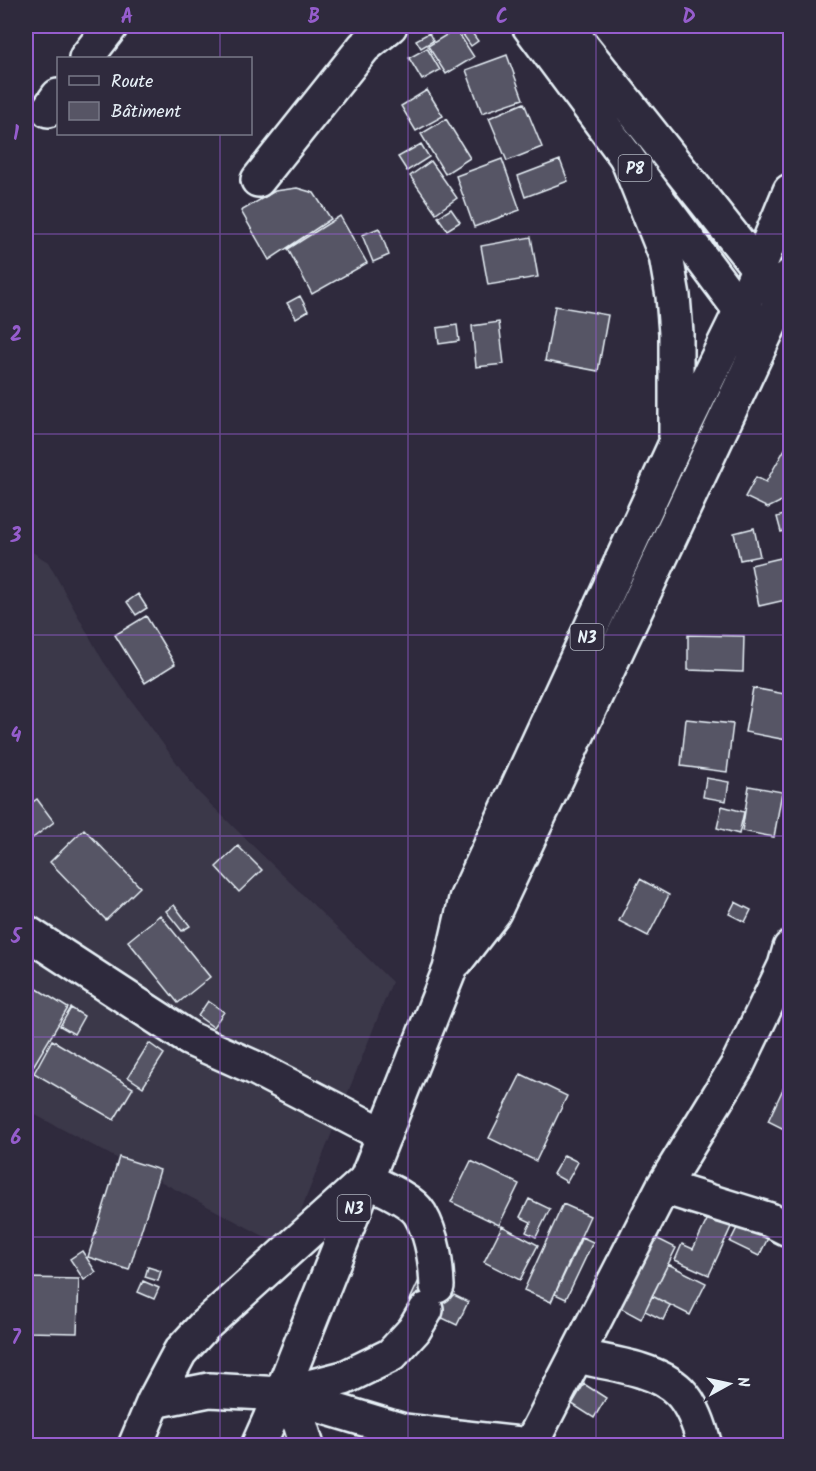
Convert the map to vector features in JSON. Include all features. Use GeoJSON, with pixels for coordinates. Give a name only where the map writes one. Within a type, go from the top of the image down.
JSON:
{"type":"FeatureCollection","features":[{"type":"Feature","properties":{"kind":"main road"},"geometry":{"type":"LineString","coordinates":[[87,57],[111,26]]}},
{"type":"Feature","properties":{"kind":"main road"},"geometry":{"type":"LineString","coordinates":[[258,180],[364,47],[390,26]]}},
{"type":"Feature","properties":{"kind":"main road","name":"P8"},"geometry":{"type":"LineString","coordinates":[[529,26],[762,341]]}},
{"type":"Feature","properties":{"kind":"main road","name":"P8"},"geometry":{"type":"LineString","coordinates":[[566,26],[758,268],[786,288]]}},
{"type":"Feature","properties":{"kind":"main road"},"geometry":{"type":"LineString","coordinates":[[626,156],[666,256],[673,296],[676,333],[676,443]]}},
{"type":"Feature","properties":{"kind":"main road","name":"N3"},"geometry":{"type":"LineString","coordinates":[[258,1446],[281,1394],[450,969],[466,899],[676,443],[741,310],[790,191]]}},
{"type":"Feature","properties":{"kind":"main road","name":"N3"},"geometry":{"type":"LineString","coordinates":[[450,969],[494,912],[786,288]]}},
{"type":"Feature","properties":{"kind":"main road"},"geometry":{"type":"LineString","coordinates":[[26,932],[190,1039],[255,1068],[384,1136]]}},
{"type":"Feature","properties":{"kind":"main road"},"geometry":{"type":"LineString","coordinates":[[154,1401],[209,1390],[281,1394],[404,1431],[530,1445],[663,1187],[737,1066],[785,966],[790,948]]}},
{"type":"Feature","properties":{"kind":"main road"},"geometry":{"type":"LineString","coordinates":[[135,1446],[154,1401],[180,1352],[204,1326],[366,1180],[395,1193],[420,1213],[435,1255],[431,1298],[414,1330],[391,1354],[344,1378],[281,1394]]}},
{"type":"Feature","properties":{"kind":"main road"},"geometry":{"type":"LineString","coordinates":[[663,1187],[770,1220],[790,1230]]}},
{"type":"Feature","properties":{"kind":"main road"},"geometry":{"type":"LineString","coordinates":[[576,1356],[656,1376],[679,1391],[698,1421],[705,1446]]}},
{"type":"Feature","properties":{"kind":"main road"},"geometry":{"type":"LineString","coordinates":[[281,1394],[300,1423],[307,1446]]}},
{"type":"Feature","properties":{"kind":"shaded area"},"geometry":{"type":"Polygon","coordinates":[[[26,548],[48,562],[103,661],[197,791],[392,982],[286,1248],[26,1110],[26,548]]]}},
{"type":"Feature","properties":{"kind":"building"},"geometry":{"type":"Polygon","coordinates":[[[467,26],[478,41],[471,46],[459,29],[467,26]]]}},
{"type":"Feature","properties":{"kind":"building"},"geometry":{"type":"Polygon","coordinates":[[[456,29],[474,57],[446,74],[428,46],[456,29]]]}},
{"type":"Feature","properties":{"kind":"building"},"geometry":{"type":"Polygon","coordinates":[[[429,33],[433,41],[421,48],[416,40],[429,33]]]}},
{"type":"Feature","properties":{"kind":"building"},"geometry":{"type":"Polygon","coordinates":[[[427,48],[440,70],[422,80],[409,58],[427,48]]]}},
{"type":"Feature","properties":{"kind":"building"},"geometry":{"type":"Polygon","coordinates":[[[507,55],[523,99],[482,113],[466,70],[507,55]]]}},
{"type":"Feature","properties":{"kind":"building"},"geometry":{"type":"Polygon","coordinates":[[[427,90],[443,116],[416,131],[401,106],[427,90]]]}},
{"type":"Feature","properties":{"kind":"building"},"geometry":{"type":"Polygon","coordinates":[[[524,103],[542,147],[507,161],[489,118],[524,103]]]}},
{"type":"Feature","properties":{"kind":"building"},"geometry":{"type":"Polygon","coordinates":[[[446,119],[470,158],[445,174],[421,134],[446,119]]]}},
{"type":"Feature","properties":{"kind":"building"},"geometry":{"type":"Polygon","coordinates":[[[421,144],[429,157],[407,171],[398,157],[421,144]]]}},
{"type":"Feature","properties":{"kind":"building"},"geometry":{"type":"Polygon","coordinates":[[[502,159],[520,210],[474,227],[456,176],[502,159]]]}},
{"type":"Feature","properties":{"kind":"building"},"geometry":{"type":"Polygon","coordinates":[[[560,160],[568,181],[525,197],[518,176],[560,160]]]}},
{"type":"Feature","properties":{"kind":"building"},"geometry":{"type":"Polygon","coordinates":[[[431,161],[457,198],[436,213],[410,176],[431,161]]]}},
{"type":"Feature","properties":{"kind":"building"},"geometry":{"type":"Polygon","coordinates":[[[297,188],[314,193],[331,219],[269,260],[241,211],[275,191],[297,188]]]}},
{"type":"Feature","properties":{"kind":"building"},"geometry":{"type":"Polygon","coordinates":[[[451,209],[460,222],[447,230],[438,217],[451,209]]]}},
{"type":"Feature","properties":{"kind":"building"},"geometry":{"type":"Polygon","coordinates":[[[340,216],[367,263],[312,294],[288,249],[340,216]]]}},
{"type":"Feature","properties":{"kind":"building"},"geometry":{"type":"Polygon","coordinates":[[[379,228],[389,255],[373,262],[362,235],[379,228]]]}},
{"type":"Feature","properties":{"kind":"building"},"geometry":{"type":"Polygon","coordinates":[[[531,237],[538,277],[488,285],[481,246],[531,237]]]}},
{"type":"Feature","properties":{"kind":"building"},"geometry":{"type":"Polygon","coordinates":[[[300,296],[308,311],[296,318],[287,303],[300,296]]]}},
{"type":"Feature","properties":{"kind":"building"},"geometry":{"type":"Polygon","coordinates":[[[555,306],[608,315],[598,371],[545,361],[555,306]]]}},
{"type":"Feature","properties":{"kind":"building"},"geometry":{"type":"Polygon","coordinates":[[[499,322],[504,364],[476,367],[472,326],[499,322]]]}},
{"type":"Feature","properties":{"kind":"building"},"geometry":{"type":"Polygon","coordinates":[[[457,325],[459,341],[439,344],[437,328],[457,325]]]}},
{"type":"Feature","properties":{"kind":"building"},"geometry":{"type":"Polygon","coordinates":[[[790,440],[790,497],[768,508],[745,497],[756,477],[766,482],[790,440]]]}},
{"type":"Feature","properties":{"kind":"building"},"geometry":{"type":"Polygon","coordinates":[[[790,513],[790,529],[781,532],[777,517],[790,513]]]}},
{"type":"Feature","properties":{"kind":"building"},"geometry":{"type":"Polygon","coordinates":[[[754,528],[760,556],[740,560],[734,533],[754,528]]]}},
{"type":"Feature","properties":{"kind":"building"},"geometry":{"type":"Polygon","coordinates":[[[785,557],[790,599],[759,606],[751,565],[785,557]]]}},
{"type":"Feature","properties":{"kind":"building"},"geometry":{"type":"Polygon","coordinates":[[[138,594],[147,608],[136,615],[127,602],[138,594]]]}},
{"type":"Feature","properties":{"kind":"building"},"geometry":{"type":"Polygon","coordinates":[[[146,616],[175,664],[145,683],[115,635],[146,616]]]}},
{"type":"Feature","properties":{"kind":"building"},"geometry":{"type":"Polygon","coordinates":[[[688,635],[744,636],[743,672],[688,670],[688,635]]]}},
{"type":"Feature","properties":{"kind":"building"},"geometry":{"type":"Polygon","coordinates":[[[753,688],[790,695],[790,723],[787,740],[745,732],[753,688]]]}},
{"type":"Feature","properties":{"kind":"building"},"geometry":{"type":"Polygon","coordinates":[[[686,719],[733,724],[727,772],[681,766],[686,719]]]}},
{"type":"Feature","properties":{"kind":"building"},"geometry":{"type":"Polygon","coordinates":[[[706,778],[729,782],[726,801],[703,797],[706,778]]]}},
{"type":"Feature","properties":{"kind":"building"},"geometry":{"type":"Polygon","coordinates":[[[749,786],[782,792],[774,837],[742,831],[749,786]]]}},
{"type":"Feature","properties":{"kind":"building"},"geometry":{"type":"Polygon","coordinates":[[[37,799],[54,822],[26,843],[26,807],[37,799]]]}},
{"type":"Feature","properties":{"kind":"building"},"geometry":{"type":"Polygon","coordinates":[[[722,806],[744,812],[739,834],[717,828],[722,806]]]}},
{"type":"Feature","properties":{"kind":"building"},"geometry":{"type":"Polygon","coordinates":[[[84,829],[140,887],[106,920],[50,862],[84,829]]]}},
{"type":"Feature","properties":{"kind":"building"},"geometry":{"type":"Polygon","coordinates":[[[238,846],[262,870],[239,892],[216,867],[238,846]]]}},
{"type":"Feature","properties":{"kind":"building"},"geometry":{"type":"Polygon","coordinates":[[[640,879],[669,895],[648,936],[619,921],[640,879]]]}},
{"type":"Feature","properties":{"kind":"building"},"geometry":{"type":"Polygon","coordinates":[[[735,902],[751,910],[745,922],[729,914],[735,902]]]}},
{"type":"Feature","properties":{"kind":"building"},"geometry":{"type":"Polygon","coordinates":[[[174,905],[190,926],[182,931],[166,911],[174,905]]]}},
{"type":"Feature","properties":{"kind":"building"},"geometry":{"type":"Polygon","coordinates":[[[160,915],[210,977],[178,1003],[128,941],[160,915]]]}},
{"type":"Feature","properties":{"kind":"building"},"geometry":{"type":"Polygon","coordinates":[[[26,982],[68,1008],[28,1075],[26,1074],[26,982]]]}},
{"type":"Feature","properties":{"kind":"building"},"geometry":{"type":"Polygon","coordinates":[[[208,1001],[224,1012],[213,1027],[198,1016],[208,1001]]]}},
{"type":"Feature","properties":{"kind":"building"},"geometry":{"type":"Polygon","coordinates":[[[71,1008],[84,1016],[74,1034],[60,1026],[71,1008]]]}},
{"type":"Feature","properties":{"kind":"building"},"geometry":{"type":"Polygon","coordinates":[[[52,1040],[133,1088],[114,1120],[34,1073],[52,1040]]]}},
{"type":"Feature","properties":{"kind":"building"},"geometry":{"type":"Polygon","coordinates":[[[149,1043],[164,1054],[143,1087],[128,1077],[149,1043]]]}},
{"type":"Feature","properties":{"kind":"building"},"geometry":{"type":"Polygon","coordinates":[[[521,1074],[567,1096],[536,1161],[489,1138],[521,1074]]]}},
{"type":"Feature","properties":{"kind":"building"},"geometry":{"type":"Polygon","coordinates":[[[790,1074],[790,1132],[768,1121],[790,1074]]]}},
{"type":"Feature","properties":{"kind":"building"},"geometry":{"type":"Polygon","coordinates":[[[564,1155],[578,1162],[567,1182],[553,1174],[564,1155]]]}},
{"type":"Feature","properties":{"kind":"building"},"geometry":{"type":"Polygon","coordinates":[[[119,1157],[160,1170],[129,1270],[88,1257],[119,1157]]]}},
{"type":"Feature","properties":{"kind":"building"},"geometry":{"type":"Polygon","coordinates":[[[471,1161],[519,1184],[499,1225],[451,1202],[471,1161]]]}},
{"type":"Feature","properties":{"kind":"building"},"geometry":{"type":"Polygon","coordinates":[[[529,1199],[550,1209],[536,1237],[526,1232],[531,1222],[520,1217],[529,1199]]]}},
{"type":"Feature","properties":{"kind":"building"},"geometry":{"type":"Polygon","coordinates":[[[563,1204],[590,1216],[551,1302],[524,1290],[563,1204]]]}},
{"type":"Feature","properties":{"kind":"building"},"geometry":{"type":"Polygon","coordinates":[[[709,1216],[731,1227],[709,1275],[675,1260],[682,1244],[693,1249],[709,1216]]]}},
{"type":"Feature","properties":{"kind":"building"},"geometry":{"type":"Polygon","coordinates":[[[741,1220],[770,1234],[759,1256],[730,1242],[741,1220]]]}},
{"type":"Feature","properties":{"kind":"building"},"geometry":{"type":"Polygon","coordinates":[[[502,1226],[538,1245],[520,1280],[484,1262],[502,1226]]]}},
{"type":"Feature","properties":{"kind":"building"},"geometry":{"type":"Polygon","coordinates":[[[582,1237],[593,1242],[566,1299],[555,1294],[582,1237]]]}},
{"type":"Feature","properties":{"kind":"building"},"geometry":{"type":"Polygon","coordinates":[[[654,1237],[676,1248],[641,1319],[619,1307],[654,1237]]]}},
{"type":"Feature","properties":{"kind":"building"},"geometry":{"type":"Polygon","coordinates":[[[82,1251],[96,1272],[84,1280],[70,1259],[82,1251]]]}},
{"type":"Feature","properties":{"kind":"building"},"geometry":{"type":"Polygon","coordinates":[[[668,1264],[706,1283],[690,1315],[652,1296],[668,1264]]]}},
{"type":"Feature","properties":{"kind":"building"},"geometry":{"type":"Polygon","coordinates":[[[148,1267],[161,1271],[158,1281],[145,1277],[148,1267]]]}},
{"type":"Feature","properties":{"kind":"building"},"geometry":{"type":"Polygon","coordinates":[[[26,1278],[79,1279],[77,1333],[26,1332],[26,1278]]]}},
{"type":"Feature","properties":{"kind":"building"},"geometry":{"type":"Polygon","coordinates":[[[420,1278],[468,1302],[457,1325],[409,1302],[420,1278]]]}},
{"type":"Feature","properties":{"kind":"building"},"geometry":{"type":"Polygon","coordinates":[[[143,1281],[159,1288],[154,1299],[138,1292],[143,1281]]]}},
{"type":"Feature","properties":{"kind":"building"},"geometry":{"type":"Polygon","coordinates":[[[652,1296],[670,1305],[663,1320],[645,1311],[652,1296]]]}},
{"type":"Feature","properties":{"kind":"building"},"geometry":{"type":"Polygon","coordinates":[[[584,1384],[606,1398],[594,1418],[572,1404],[584,1384]]]}},
{"type":"Feature","properties":{"kind":"building"},"geometry":{"type":"Polygon","coordinates":[[[377,1437],[409,1446],[367,1446],[366,1444],[377,1437]]]}}]}
